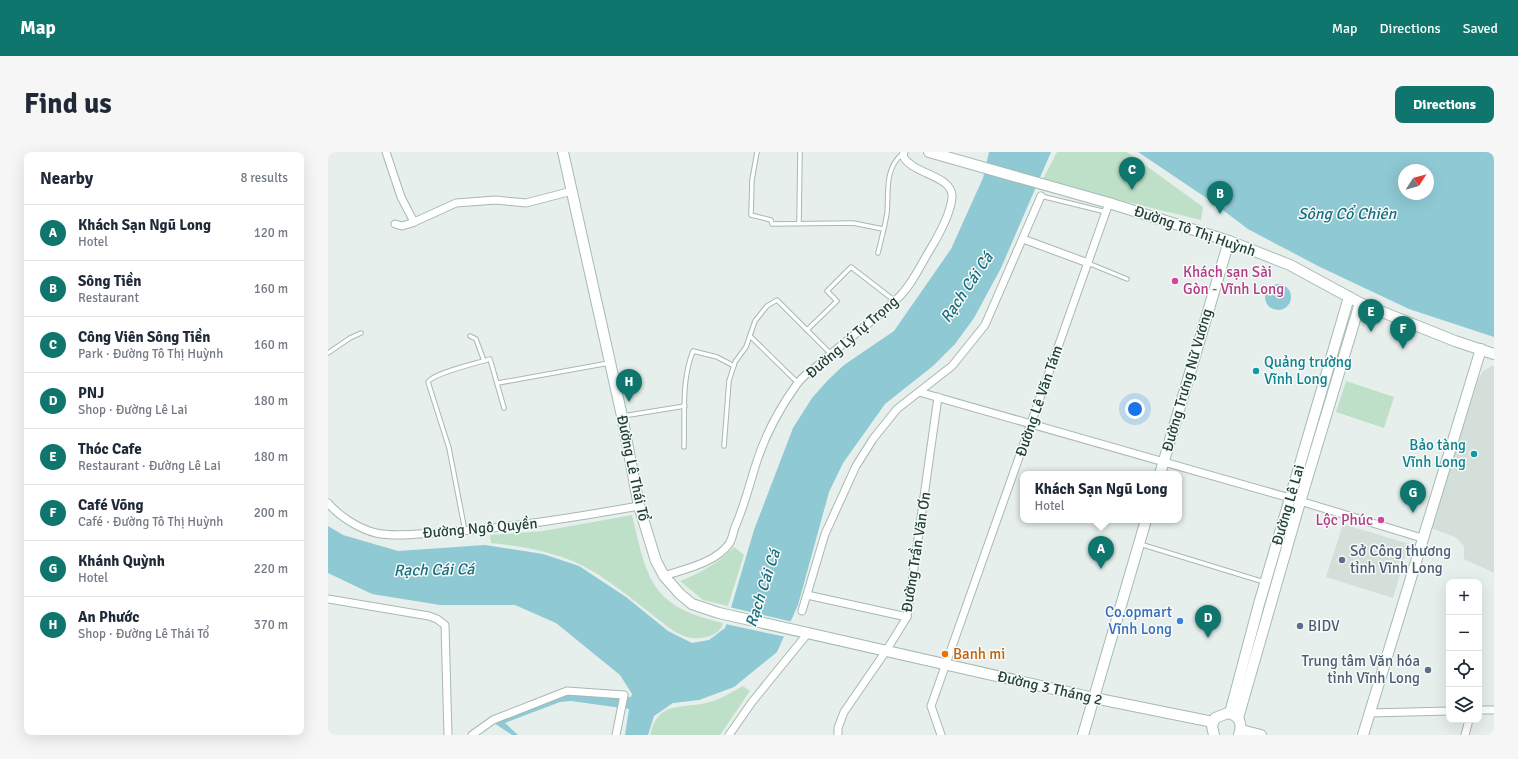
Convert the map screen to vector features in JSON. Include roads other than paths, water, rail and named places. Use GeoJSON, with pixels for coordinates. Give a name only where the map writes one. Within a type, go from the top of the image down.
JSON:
{"type":"FeatureCollection","features":[{"type":"Feature","properties":{"kind":"street"},"geometry":{"type":"LineString","coordinates":[[386,152],[401,197],[414,222]]}},
{"type":"Feature","properties":{"kind":"street","name":"Đường Lê Thái Tổ"},"geometry":{"type":"LineString","coordinates":[[563,152],[622,416],[639,506],[656,561],[664,576],[680,594],[692,604],[718,613],[794,630]]}},
{"type":"Feature","properties":{"kind":"street","name":"Đường Tô Thị Huỳnh"},"geometry":{"type":"LineString","coordinates":[[929,152],[1060,190],[1108,208],[1228,241],[1290,264],[1360,303],[1454,341],[1494,354]]}},
{"type":"Feature","properties":{"kind":"street","name":"Đường Lý Tự Trọng"},"geometry":{"type":"LineString","coordinates":[[664,576],[708,560],[729,544],[746,501],[756,464],[770,427],[798,383],[830,353],[895,301],[915,275],[934,242],[950,208],[952,193],[947,184],[906,162],[903,153]]}},
{"type":"Feature","properties":{"kind":"street"},"geometry":{"type":"LineString","coordinates":[[395,224],[402,226],[414,222],[456,203],[496,200],[526,203],[572,191]]}},
{"type":"Feature","properties":{"kind":"street"},"geometry":{"type":"LineString","coordinates":[[802,611],[825,534],[856,466],[886,422],[897,409],[952,366],[985,325],[1041,196]]}},
{"type":"Feature","properties":{"kind":"street","name":"Đường Lê Văn Tám"},"geometry":{"type":"LineString","coordinates":[[941,735],[931,706],[1108,208]]}},
{"type":"Feature","properties":{"kind":"street"},"geometry":{"type":"LineString","coordinates":[[1023,238],[1088,264]]}},
{"type":"Feature","properties":{"kind":"street","name":"Đường Trưng Nữ Vương"},"geometry":{"type":"LineString","coordinates":[[1161,471],[1228,241]]}},
{"type":"Feature","properties":{"kind":"street","name":"Đường Lê Lai"},"geometry":{"type":"LineString","coordinates":[[1234,716],[1295,500],[1349,297]]}},
{"type":"Feature","properties":{"kind":"street","name":"Đường Lê Lai"},"geometry":{"type":"LineString","coordinates":[[1234,716],[1266,583],[1360,303]]}},
{"type":"Feature","properties":{"kind":"street"},"geometry":{"type":"LineString","coordinates":[[1363,735],[1481,349]]}},
{"type":"Feature","properties":{"kind":"street"},"geometry":{"type":"LineString","coordinates":[[919,392],[1422,538]]}},
{"type":"Feature","properties":{"kind":"street","name":"Đường Trần Văn Ơn"},"geometry":{"type":"LineString","coordinates":[[838,735],[838,728],[844,712],[886,651],[907,617],[938,398]]}},
{"type":"Feature","properties":{"kind":"street","name":"Đường Ngô Quyền"},"geometry":{"type":"LineString","coordinates":[[328,503],[355,525],[376,533],[398,534],[465,531],[541,523],[639,506]]}},
{"type":"Feature","properties":{"kind":"street"},"geometry":{"type":"LineString","coordinates":[[1083,735],[1145,523]]}},
{"type":"Feature","properties":{"kind":"street"},"geometry":{"type":"LineString","coordinates":[[807,595],[907,617]]}},
{"type":"Feature","properties":{"kind":"street"},"geometry":{"type":"LineString","coordinates":[[328,599],[430,616],[437,618],[445,625],[448,735]]}},
{"type":"Feature","properties":{"kind":"street","name":"Đường 3 Tháng 2"},"geometry":{"type":"LineString","coordinates":[[794,630],[1094,698],[1213,722]]}},
{"type":"Feature","properties":{"kind":"street"},"geometry":{"type":"LineString","coordinates":[[729,735],[752,702],[808,633]]}},
{"type":"Feature","properties":{"kind":"street"},"geometry":{"type":"LineString","coordinates":[[472,735],[493,720],[567,691],[624,695],[616,735]]}},
{"type":"Feature","properties":{"kind":"street"},"geometry":{"type":"LineString","coordinates":[[1482,710],[1494,710]]}},
{"type":"Feature","properties":{"kind":"street"},"geometry":{"type":"LineString","coordinates":[[1370,713],[1446,711]]}},
{"type":"Feature","properties":{"kind":"street"},"geometry":{"type":"LineString","coordinates":[[1214,735],[1212,726],[1213,722],[1219,715],[1234,716],[1241,725],[1240,733],[1261,735]]}},
{"type":"Feature","properties":{"kind":"street"},"geometry":{"type":"LineString","coordinates":[[1465,735],[1468,723]]}},
{"type":"Feature","properties":{"kind":"lane"},"geometry":{"type":"LineString","coordinates":[[757,152],[752,180],[751,215],[771,220],[772,224],[853,223],[883,229]]}},
{"type":"Feature","properties":{"kind":"lane"},"geometry":{"type":"LineString","coordinates":[[799,224],[800,152]]}},
{"type":"Feature","properties":{"kind":"lane"},"geometry":{"type":"LineString","coordinates":[[878,253],[887,214],[888,180],[891,169],[903,153]]}},
{"type":"Feature","properties":{"kind":"lane"},"geometry":{"type":"LineString","coordinates":[[1041,196],[1108,208]]}},
{"type":"Feature","properties":{"kind":"lane"},"geometry":{"type":"LineString","coordinates":[[1088,264],[1127,279]]}},
{"type":"Feature","properties":{"kind":"lane"},"geometry":{"type":"LineString","coordinates":[[807,330],[837,301],[827,291],[851,267],[895,301]]}},
{"type":"Feature","properties":{"kind":"lane"},"geometry":{"type":"LineString","coordinates":[[724,446],[729,381],[734,366],[746,347],[755,321],[767,306],[777,300],[830,353]]}},
{"type":"Feature","properties":{"kind":"lane"},"geometry":{"type":"LineString","coordinates":[[328,352],[361,333]]}},
{"type":"Feature","properties":{"kind":"lane"},"geometry":{"type":"LineString","coordinates":[[470,336],[476,339],[484,361]]}},
{"type":"Feature","properties":{"kind":"lane"},"geometry":{"type":"LineString","coordinates":[[750,336],[798,383]]}},
{"type":"Feature","properties":{"kind":"lane"},"geometry":{"type":"LineString","coordinates":[[684,447],[687,365],[693,351],[717,357],[734,366]]}},
{"type":"Feature","properties":{"kind":"lane"},"geometry":{"type":"LineString","coordinates":[[465,531],[449,448],[428,382],[441,374],[490,359],[504,408]]}},
{"type":"Feature","properties":{"kind":"lane"},"geometry":{"type":"LineString","coordinates":[[498,383],[609,363]]}},
{"type":"Feature","properties":{"kind":"lane"},"geometry":{"type":"LineString","coordinates":[[622,416],[685,406]]}},
{"type":"Feature","properties":{"kind":"lane"},"geometry":{"type":"LineString","coordinates":[[1139,543],[1266,583]]}},
{"type":"Feature","properties":{"kind":"water","name":"Rạch Cái Cá"},"geometry":{"type":"Polygon","coordinates":[[[989,152],[1051,152],[1001,268],[974,318],[955,344],[933,366],[885,404],[843,463],[829,492],[798,605],[777,652],[734,687],[699,700],[673,703],[654,716],[648,735],[625,735],[629,709],[571,701],[560,702],[505,723],[518,735],[512,735],[494,723],[564,693],[631,697],[632,694],[620,675],[556,623],[515,605],[440,605],[372,594],[328,573],[328,526],[343,535],[398,551],[485,545],[543,554],[579,566],[626,597],[668,631],[692,643],[709,640],[725,628],[754,530],[793,428],[812,398],[828,380],[844,365],[894,331],[951,249],[983,178],[989,152]]]}},
{"type":"Feature","properties":{"kind":"water","name":"Sông Cổ Chiên"},"geometry":{"type":"Polygon","coordinates":[[[1138,152],[1494,152],[1494,337],[1409,309],[1318,266],[1248,229],[1208,199],[1138,152]]]}},
{"type":"Feature","properties":{"kind":"water"},"geometry":{"type":"Polygon","coordinates":[[[1278,284],[1287,288],[1291,297],[1287,306],[1278,310],[1269,306],[1265,297],[1269,288],[1278,284]]]}},
{"type":"Feature","properties":{"kind":"place","name":"Công Viên Sông Tiền"},"geometry":{"type":"Point","coordinates":[1132,190]}},
{"type":"Feature","properties":{"kind":"place","name":"Sông Tiền"},"geometry":{"type":"Point","coordinates":[1220,214]}},
{"type":"Feature","properties":{"kind":"place","name":"Khách sạn Sài Gòn - Vĩnh Long"},"geometry":{"type":"Point","coordinates":[1175,281]}},
{"type":"Feature","properties":{"kind":"place","name":"Thóc Cafe"},"geometry":{"type":"Point","coordinates":[1371,332]}},
{"type":"Feature","properties":{"kind":"place","name":"Café Võng"},"geometry":{"type":"Point","coordinates":[1403,349]}},
{"type":"Feature","properties":{"kind":"place","name":"Quảng trường Vĩnh Long"},"geometry":{"type":"Point","coordinates":[1256,371]}},
{"type":"Feature","properties":{"kind":"place","name":"An Phước"},"geometry":{"type":"Point","coordinates":[629,402]}},
{"type":"Feature","properties":{"kind":"place","name":"Bảo tàng Vĩnh Long"},"geometry":{"type":"Point","coordinates":[1474,454]}},
{"type":"Feature","properties":{"kind":"place","name":"Khánh Quỳnh"},"geometry":{"type":"Point","coordinates":[1413,513]}},
{"type":"Feature","properties":{"kind":"place","name":"Lộc Phúc"},"geometry":{"type":"Point","coordinates":[1381,520]}},
{"type":"Feature","properties":{"kind":"place","name":"Sở Công thương tỉnh Vĩnh Long"},"geometry":{"type":"Point","coordinates":[1342,560]}},
{"type":"Feature","properties":{"kind":"place","name":"Khách Sạn Ngũ Long"},"geometry":{"type":"Point","coordinates":[1101,569]}},
{"type":"Feature","properties":{"kind":"place","name":"Co.opmart Vĩnh Long"},"geometry":{"type":"Point","coordinates":[1180,621]}},
{"type":"Feature","properties":{"kind":"place","name":"BIDV"},"geometry":{"type":"Point","coordinates":[1300,626]}},
{"type":"Feature","properties":{"kind":"place","name":"PNJ"},"geometry":{"type":"Point","coordinates":[1208,638]}},
{"type":"Feature","properties":{"kind":"place","name":"Banh mi"},"geometry":{"type":"Point","coordinates":[945,654]}},
{"type":"Feature","properties":{"kind":"place","name":"Trung tâm Văn hóa tỉnh Vĩnh Long"},"geometry":{"type":"Point","coordinates":[1428,670]}}]}
